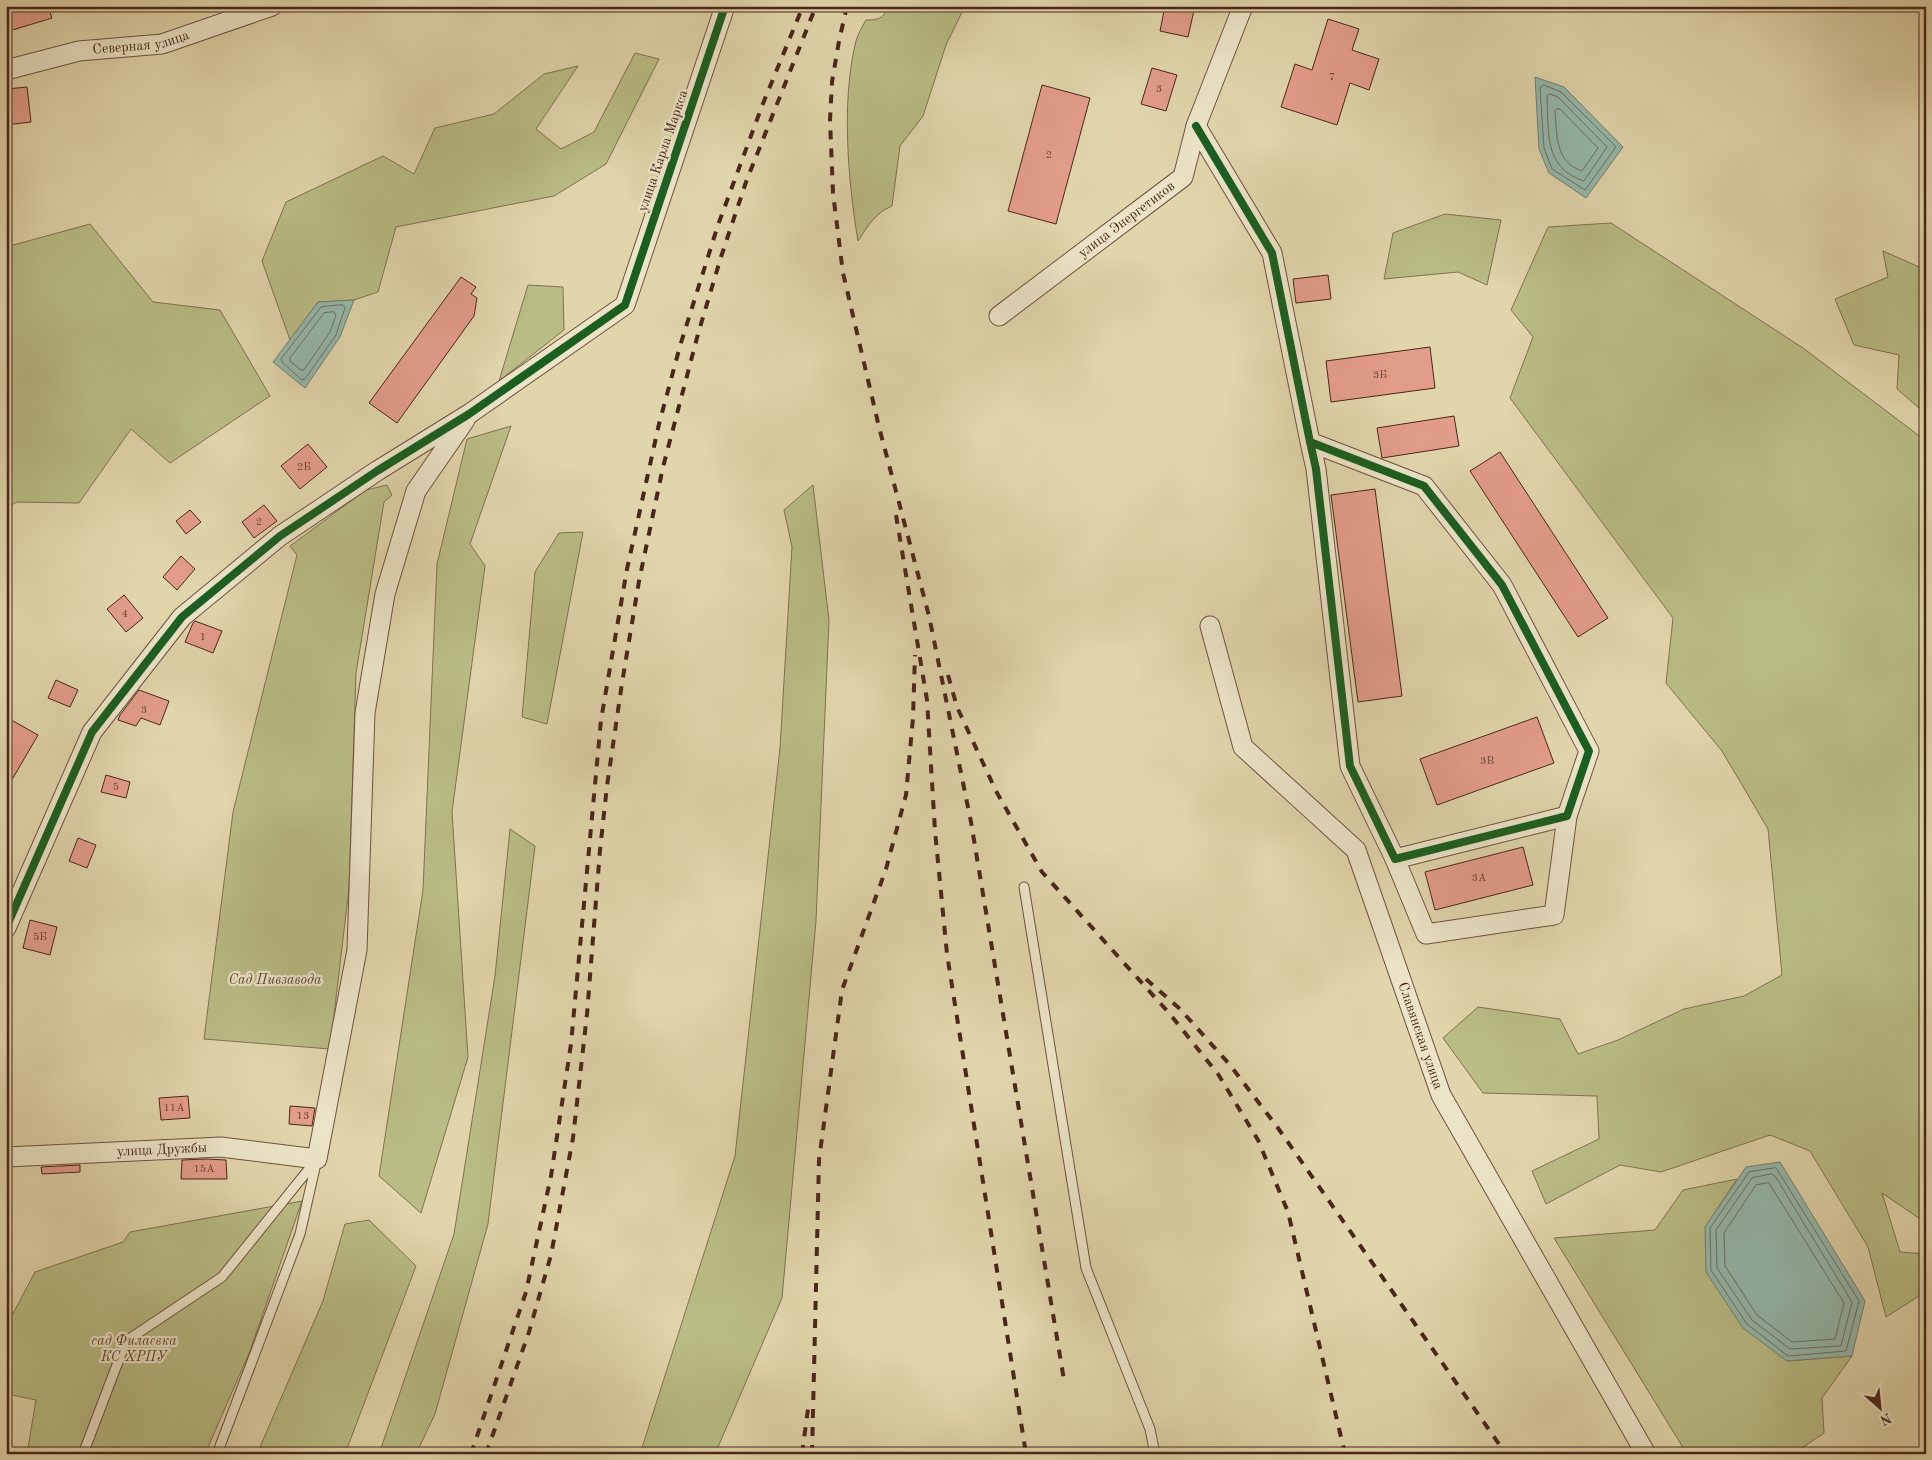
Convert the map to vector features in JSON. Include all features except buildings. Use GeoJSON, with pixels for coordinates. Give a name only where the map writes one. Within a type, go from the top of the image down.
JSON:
{"type":"FeatureCollection","features":[{"type":"Feature","properties":{"kind":"street","name":"Северная улица"},"geometry":{"type":"LineString","coordinates":[[6,70],[79,51],[162,44],[272,6]]}},
{"type":"Feature","properties":{"kind":"street","name":"улица Карла Маркса"},"geometry":{"type":"LineString","coordinates":[[469,414],[625,304],[725,6]]}},
{"type":"Feature","properties":{"kind":"street","name":"улица Энергетиков"},"geometry":{"type":"LineString","coordinates":[[999,316],[1183,177],[1196,126],[1243,6]]}},
{"type":"Feature","properties":{"kind":"street"},"geometry":{"type":"LineString","coordinates":[[1196,126],[1272,253],[1310,442],[1316,469],[1350,766],[1395,859],[1426,934],[1554,915],[1567,816],[1589,751],[1502,586],[1424,486],[1310,442]]}},
{"type":"Feature","properties":{"kind":"street"},"geometry":{"type":"LineString","coordinates":[[6,928],[92,732],[182,617],[280,536],[377,470],[469,414]]}},
{"type":"Feature","properties":{"kind":"street"},"geometry":{"type":"LineString","coordinates":[[317,1159],[357,950],[365,713],[385,594],[416,491],[469,414]]}},
{"type":"Feature","properties":{"kind":"street","name":"Славянская улица"},"geometry":{"type":"LineString","coordinates":[[1210,626],[1243,747],[1356,850],[1441,1095],[1646,1454]]}},
{"type":"Feature","properties":{"kind":"street"},"geometry":{"type":"LineString","coordinates":[[1395,859],[1567,816]]}},
{"type":"Feature","properties":{"kind":"street","name":"улица Дружбы"},"geometry":{"type":"LineString","coordinates":[[6,1157],[221,1147],[317,1159]]}},
{"type":"Feature","properties":{"kind":"lane"},"geometry":{"type":"LineString","coordinates":[[1024,886],[1086,1268],[1150,1429],[1154,1454]]}},
{"type":"Feature","properties":{"kind":"lane"},"geometry":{"type":"LineString","coordinates":[[83,1454],[126,1341],[222,1277],[317,1159]]}},
{"type":"Feature","properties":{"kind":"lane"},"geometry":{"type":"LineString","coordinates":[[217,1454],[300,1234],[317,1159]]}},
{"type":"Feature","properties":{"kind":"green space"},"geometry":{"type":"Polygon","coordinates":[[[888,6],[965,6],[946,45],[923,116],[900,146],[892,206],[876,216],[858,241],[849,167],[847,115],[851,64],[857,38],[866,20],[880,18],[885,14],[888,6]]]}},
{"type":"Feature","properties":{"kind":"green space"},"geometry":{"type":"Polygon","coordinates":[[[635,53],[659,59],[606,164],[554,196],[396,227],[378,292],[354,300],[318,302],[290,340],[262,261],[286,202],[383,156],[414,174],[435,128],[494,114],[544,74],[578,66],[536,129],[561,149],[594,132],[635,53]]]}},
{"type":"Feature","properties":{"kind":"green space"},"geometry":{"type":"Polygon","coordinates":[[[1445,214],[1501,220],[1487,285],[1458,272],[1384,279],[1393,233],[1445,214]]]}},
{"type":"Feature","properties":{"kind":"green space"},"geometry":{"type":"Polygon","coordinates":[[[1611,223],[1803,348],[1926,441],[1926,1223],[1882,1193],[1900,1252],[1926,1254],[1926,1295],[1919,1296],[1886,1317],[1868,1247],[1810,1151],[1770,1135],[1661,1172],[1620,1165],[1546,1204],[1532,1171],[1599,1139],[1597,1096],[1483,1093],[1443,1038],[1478,1007],[1560,1019],[1578,1054],[1618,1040],[1684,1009],[1744,996],[1782,975],[1768,829],[1722,751],[1666,683],[1673,618],[1510,398],[1533,337],[1511,310],[1548,227],[1611,223]]]}},
{"type":"Feature","properties":{"kind":"green space"},"geometry":{"type":"Polygon","coordinates":[[[90,224],[153,302],[220,310],[270,396],[170,463],[131,429],[79,503],[17,502],[6,508],[6,247],[90,224]]]}},
{"type":"Feature","properties":{"kind":"green space"},"geometry":{"type":"Polygon","coordinates":[[[1883,251],[1926,270],[1926,414],[1897,389],[1899,355],[1854,345],[1835,299],[1888,277],[1883,251]]]}},
{"type":"Feature","properties":{"kind":"green space"},"geometry":{"type":"Polygon","coordinates":[[[528,285],[563,287],[564,330],[499,381],[528,285]]]}},
{"type":"Feature","properties":{"kind":"green space"},"geometry":{"type":"Polygon","coordinates":[[[511,426],[470,544],[485,566],[452,812],[468,1057],[421,1213],[379,1176],[423,890],[437,564],[467,439],[511,426]]]}},
{"type":"Feature","properties":{"kind":"green space","name":"Сад Пивзавода"},"geometry":{"type":"Polygon","coordinates":[[[387,485],[392,495],[384,502],[356,673],[349,888],[330,1049],[204,1039],[233,812],[297,555],[290,546],[366,490],[387,485]]]}},
{"type":"Feature","properties":{"kind":"green space"},"geometry":{"type":"Polygon","coordinates":[[[813,485],[829,620],[816,921],[782,1298],[715,1454],[640,1454],[735,1156],[780,748],[792,547],[784,510],[813,485]]]}},
{"type":"Feature","properties":{"kind":"green space"},"geometry":{"type":"Polygon","coordinates":[[[583,532],[547,724],[522,717],[535,572],[559,533],[583,532]]]}},
{"type":"Feature","properties":{"kind":"green space"},"geometry":{"type":"Polygon","coordinates":[[[510,829],[535,846],[488,1224],[435,1414],[416,1454],[379,1454],[454,1234],[495,976],[510,829]]]}},
{"type":"Feature","properties":{"kind":"green space"},"geometry":{"type":"Polygon","coordinates":[[[1737,1179],[1705,1227],[1787,1361],[1852,1356],[1822,1398],[1824,1433],[1793,1454],[1687,1454],[1554,1238],[1655,1230],[1683,1190],[1737,1179]]]}},
{"type":"Feature","properties":{"kind":"green space","name":"сад Филаевка КС ХРПУ"},"geometry":{"type":"Polygon","coordinates":[[[302,1201],[250,1351],[205,1454],[27,1454],[36,1400],[7,1394],[7,1325],[35,1272],[123,1242],[130,1232],[302,1201]]]}},
{"type":"Feature","properties":{"kind":"green space"},"geometry":{"type":"Polygon","coordinates":[[[369,1220],[416,1266],[345,1454],[257,1454],[323,1301],[345,1224],[369,1220]]]}},
{"type":"Feature","properties":{"kind":"water"},"geometry":{"type":"Polygon","coordinates":[[[1535,77],[1564,87],[1623,147],[1586,198],[1549,173],[1539,149],[1535,77]]]}},
{"type":"Feature","properties":{"kind":"water"},"geometry":{"type":"Polygon","coordinates":[[[354,300],[340,337],[305,388],[273,362],[318,302],[354,300]]]}},
{"type":"Feature","properties":{"kind":"water"},"geometry":{"type":"Polygon","coordinates":[[[1780,1162],[1865,1301],[1852,1356],[1787,1361],[1743,1328],[1706,1272],[1705,1227],[1746,1167],[1780,1162]]]}},
{"type":"Feature","properties":{"kind":"railway"},"geometry":{"type":"LineString","coordinates":[[471,1454],[526,1292],[551,1176],[571,1044],[601,720],[627,569],[659,424],[680,346],[718,225],[762,106],[803,6]]}},
{"type":"Feature","properties":{"kind":"railway"},"geometry":{"type":"LineString","coordinates":[[486,1454],[529,1332],[551,1255],[573,1138],[587,1014],[607,786],[639,581],[663,467],[698,334],[721,257],[746,182],[816,6]]}},
{"type":"Feature","properties":{"kind":"railway"},"geometry":{"type":"LineString","coordinates":[[847,6],[832,82],[830,120],[833,193],[843,273],[879,427],[929,616],[971,822],[1064,1380]]}},
{"type":"Feature","properties":{"kind":"railway"},"geometry":{"type":"LineString","coordinates":[[896,515],[927,700],[935,831],[947,954],[1026,1454]]}},
{"type":"Feature","properties":{"kind":"railway"},"geometry":{"type":"LineString","coordinates":[[812,1454],[819,1160],[842,990],[886,869],[906,795],[913,718],[915,655]]}},
{"type":"Feature","properties":{"kind":"railway"},"geometry":{"type":"LineString","coordinates":[[948,675],[957,707],[996,791],[1042,872],[1169,1013],[1218,1074],[1258,1140],[1288,1212],[1345,1454]]}},
{"type":"Feature","properties":{"kind":"railway"},"geometry":{"type":"LineString","coordinates":[[1146,979],[1180,1009],[1230,1065],[1278,1128],[1506,1454]]}},
{"type":"Feature","properties":{"kind":"railway"},"geometry":{"type":"LineString","coordinates":[[802,1454],[808,1409]]}},
{"type":"Feature","properties":{"kind":"cycle path"},"geometry":{"type":"LineString","coordinates":[[6,928],[92,732],[182,617],[280,536],[377,471],[469,414],[625,305],[725,6]]}},
{"type":"Feature","properties":{"kind":"cycle path"},"geometry":{"type":"LineString","coordinates":[[1196,126],[1272,253],[1310,442],[1316,469],[1350,766],[1395,859],[1567,816],[1589,751],[1502,585],[1424,486],[1310,442]]}}]}
